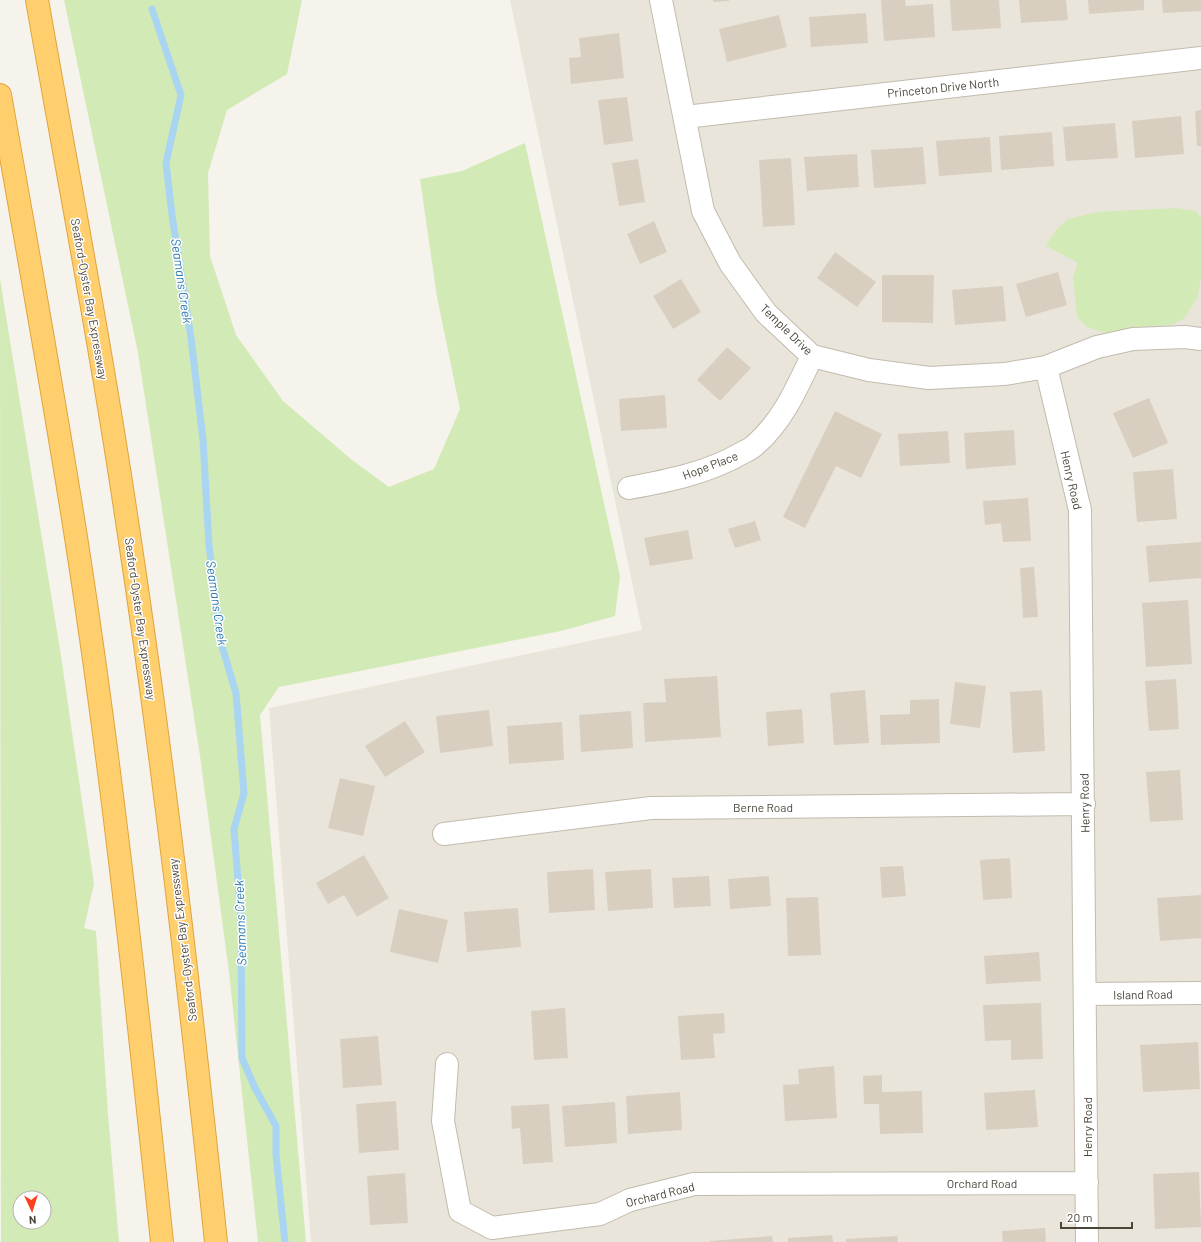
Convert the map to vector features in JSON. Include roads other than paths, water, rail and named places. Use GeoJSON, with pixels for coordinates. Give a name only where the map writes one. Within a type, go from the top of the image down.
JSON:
{"type":"FeatureCollection","features":[{"type":"Feature","properties":{"kind":"highway","name":"Seaford-Oyster Bay Expressway"},"geometry":{"type":"LineString","coordinates":[[37,0],[128,525],[153,700],[199,1080],[216,1242]]}},
{"type":"Feature","properties":{"kind":"highway"},"geometry":{"type":"LineString","coordinates":[[0,95],[48,363],[98,691],[140,1039],[162,1242]]}},
{"type":"Feature","properties":{"kind":"street","name":"Temple Drive"},"geometry":{"type":"LineString","coordinates":[[661,0],[703,211],[727,257],[766,312],[812,356],[869,370],[929,378],[1005,374],[1046,367],[1097,347],[1134,339],[1185,337],[1201,339]]}},
{"type":"Feature","properties":{"kind":"street","name":"Princeton Drive North"},"geometry":{"type":"LineString","coordinates":[[685,116],[1201,58]]}},
{"type":"Feature","properties":{"kind":"street","name":"Hope Place"},"geometry":{"type":"LineString","coordinates":[[629,488],[698,472],[730,460],[754,446],[773,427],[790,402],[812,356]]}},
{"type":"Feature","properties":{"kind":"street","name":"Henry Road"},"geometry":{"type":"LineString","coordinates":[[1046,367],[1080,510],[1086,994],[1087,1242]]}},
{"type":"Feature","properties":{"kind":"street","name":"Berne Road"},"geometry":{"type":"LineString","coordinates":[[444,834],[651,808],[1084,804]]}},
{"type":"Feature","properties":{"kind":"street","name":"Island Road"},"geometry":{"type":"LineString","coordinates":[[1086,994],[1201,993]]}},
{"type":"Feature","properties":{"kind":"street","name":"Orchard Road"},"geometry":{"type":"LineString","coordinates":[[447,1064],[443,1121],[460,1211],[492,1228],[600,1214],[630,1200],[694,1184],[1087,1183]]}},
{"type":"Feature","properties":{"kind":"waterway","name":"Seamans Creek"},"geometry":{"type":"LineString","coordinates":[[152,9],[181,95],[166,163],[172,215],[191,338],[203,440],[209,545],[221,643],[236,693],[244,793],[234,829],[241,920],[242,1058],[255,1088],[276,1126],[276,1155],[285,1242]]}}]}
